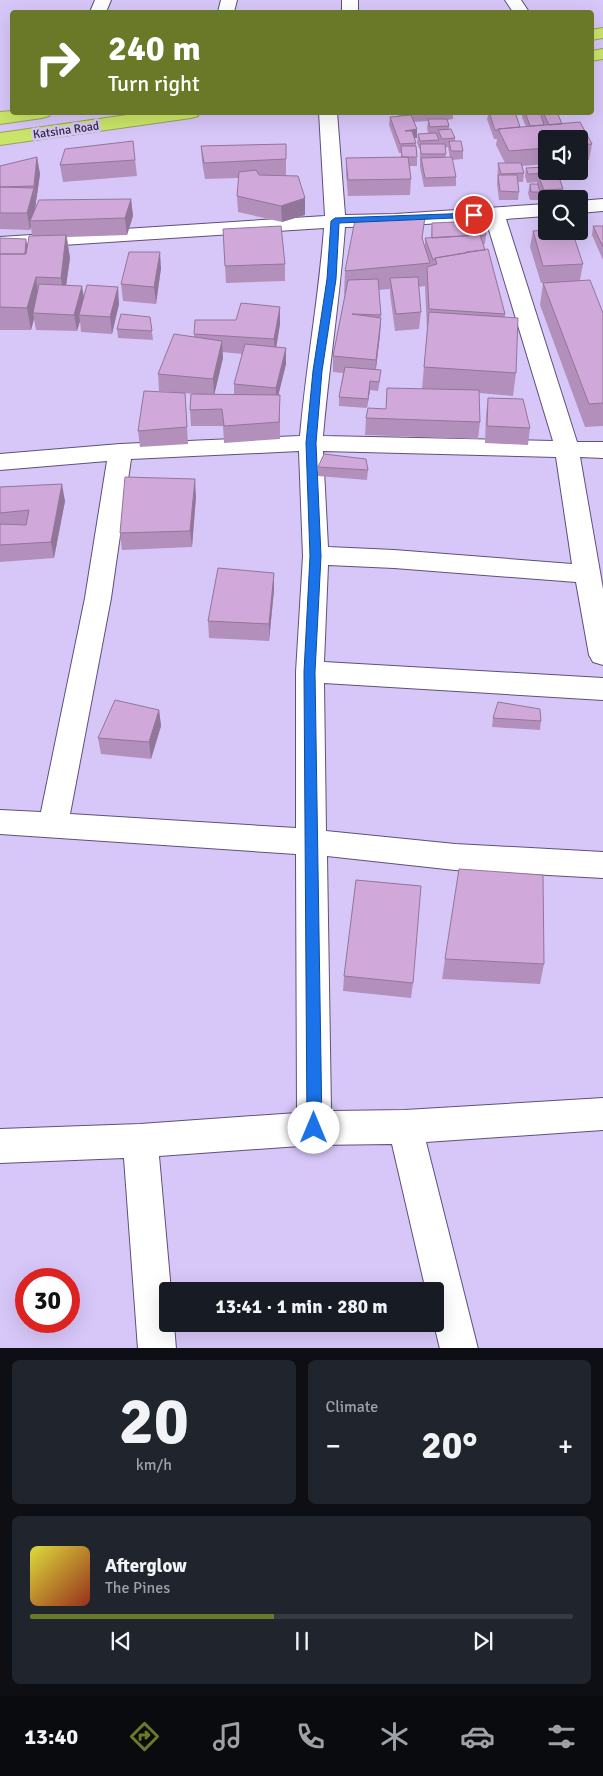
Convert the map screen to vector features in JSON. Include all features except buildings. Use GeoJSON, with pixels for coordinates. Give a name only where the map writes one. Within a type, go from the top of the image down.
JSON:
{"type":"FeatureCollection","features":[{"type":"Feature","properties":{"kind":"highway","name":"Katsina Road"},"geometry":{"type":"LineString","coordinates":[[0,118],[21,115]]}},
{"type":"Feature","properties":{"kind":"highway","name":"Katsina Road"},"geometry":{"type":"LineString","coordinates":[[0,140],[171,115]]}},
{"type":"Feature","properties":{"kind":"street"},"geometry":{"type":"LineString","coordinates":[[314,1128],[310,672],[316,556],[311,443],[317,371],[331,279],[335,221],[328,115]]}},
{"type":"Feature","properties":{"kind":"street"},"geometry":{"type":"LineString","coordinates":[[588,207],[603,206]]}},
{"type":"Feature","properties":{"kind":"street"},"geometry":{"type":"LineString","coordinates":[[0,243],[335,221],[538,211]]}},
{"type":"Feature","properties":{"kind":"street"},"geometry":{"type":"LineString","coordinates":[[494,214],[567,449],[587,574],[603,655]]}},
{"type":"Feature","properties":{"kind":"street"},"geometry":{"type":"LineString","coordinates":[[0,462],[120,452],[311,443],[603,450]]}},
{"type":"Feature","properties":{"kind":"street"},"geometry":{"type":"LineString","coordinates":[[53,825],[98,598],[120,452]]}},
{"type":"Feature","properties":{"kind":"street"},"geometry":{"type":"LineString","coordinates":[[316,556],[587,574]]}},
{"type":"Feature","properties":{"kind":"street"},"geometry":{"type":"LineString","coordinates":[[310,672],[603,689]]}},
{"type":"Feature","properties":{"kind":"street"},"geometry":{"type":"LineString","coordinates":[[0,822],[312,842],[455,857],[603,864]]}},
{"type":"Feature","properties":{"kind":"street"},"geometry":{"type":"LineString","coordinates":[[0,1146],[140,1141],[314,1128],[405,1127],[603,1114]]}},
{"type":"Feature","properties":{"kind":"street"},"geometry":{"type":"LineString","coordinates":[[405,1127],[459,1348]]}},
{"type":"Feature","properties":{"kind":"street"},"geometry":{"type":"LineString","coordinates":[[140,1141],[157,1348]]}},
{"type":"Feature","properties":{"kind":"route"},"geometry":{"type":"LineString","coordinates":[[314,1128],[310,672],[316,556],[311,443],[317,371],[331,279],[335,221],[395,220],[474,215]]}}]}
